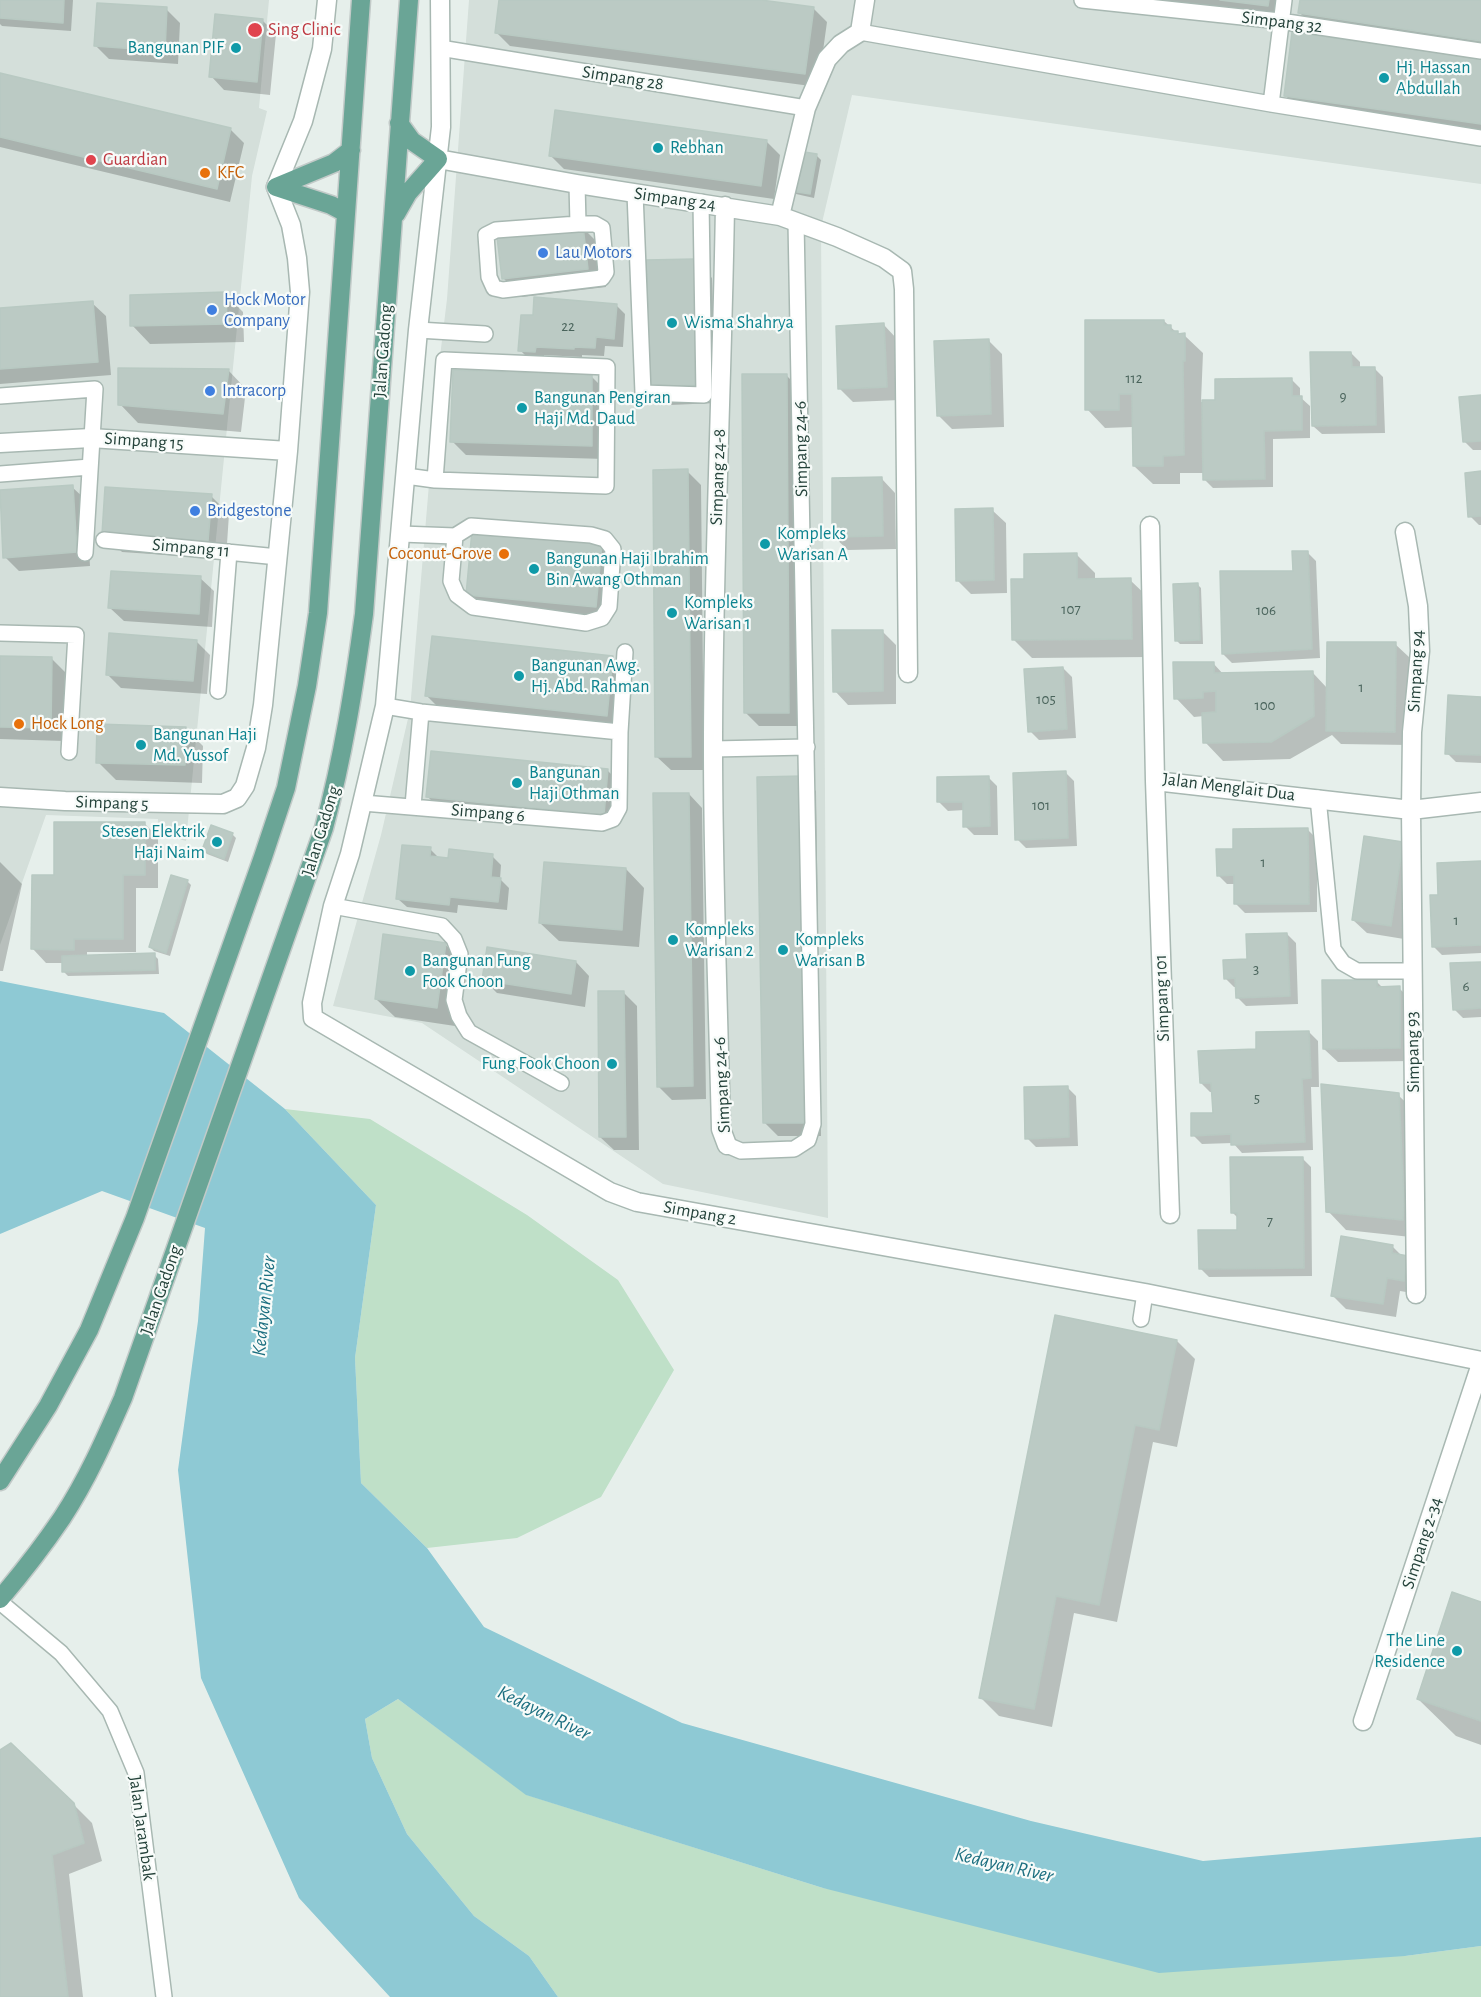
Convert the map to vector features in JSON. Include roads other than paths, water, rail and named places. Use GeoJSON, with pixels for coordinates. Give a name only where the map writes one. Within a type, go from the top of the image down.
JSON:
{"type":"FeatureCollection","features":[{"type":"Feature","properties":{"kind":"main road"},"geometry":{"type":"LineString","coordinates":[[3,1476],[48,1406],[89,1330],[135,1218],[286,788],[307,686],[318,613],[361,0]]}},
{"type":"Feature","properties":{"kind":"main road","name":"Jalan Gadong"},"geometry":{"type":"LineString","coordinates":[[0,1600],[31,1562],[63,1516],[99,1453],[123,1398],[324,828],[335,785],[352,698],[364,614],[409,0]]}},
{"type":"Feature","properties":{"kind":"main road"},"geometry":{"type":"LineString","coordinates":[[392,220],[408,193],[438,159],[412,141],[399,123]]}},
{"type":"Feature","properties":{"kind":"main road"},"geometry":{"type":"LineString","coordinates":[[276,187],[334,162],[351,150]]}},
{"type":"Feature","properties":{"kind":"main road"},"geometry":{"type":"LineString","coordinates":[[276,187],[331,205],[346,213]]}},
{"type":"Feature","properties":{"kind":"street"},"geometry":{"type":"LineString","coordinates":[[278,557],[300,292],[291,225],[276,187],[303,121],[322,49],[327,0]]}},
{"type":"Feature","properties":{"kind":"street"},"geometry":{"type":"LineString","coordinates":[[333,906],[350,854],[385,706],[418,330],[441,126],[440,0]]}},
{"type":"Feature","properties":{"kind":"street"},"geometry":{"type":"LineString","coordinates":[[788,219],[806,108],[827,59],[841,44],[860,32],[865,0]]}},
{"type":"Feature","properties":{"kind":"street","name":"Simpang 24"},"geometry":{"type":"LineString","coordinates":[[438,159],[577,184],[725,206],[788,219],[884,258],[902,271],[908,673]]}},
{"type":"Feature","properties":{"kind":"street","name":"Simpang 24-8"},"geometry":{"type":"LineString","coordinates":[[713,749],[717,461],[725,206]]}},
{"type":"Feature","properties":{"kind":"street","name":"Simpang 15"},"geometry":{"type":"LineString","coordinates":[[0,443],[91,438],[288,451]]}},
{"type":"Feature","properties":{"kind":"street","name":"Jalan Menglait Dua"},"geometry":{"type":"LineString","coordinates":[[1150,526],[1155,781],[1411,810],[1481,802]]}},
{"type":"Feature","properties":{"kind":"street","name":"Simpang 94"},"geometry":{"type":"LineString","coordinates":[[1405,532],[1418,606],[1420,651],[1412,732],[1411,810]]}},
{"type":"Feature","properties":{"kind":"street","name":"Simpang 5"},"geometry":{"type":"LineString","coordinates":[[0,797],[66,801],[224,804],[237,798],[245,786],[256,748],[263,705],[278,557]]}},
{"type":"Feature","properties":{"kind":"street","name":"Simpang 24-6"},"geometry":{"type":"LineString","coordinates":[[713,749],[721,1129],[727,1144]]}},
{"type":"Feature","properties":{"kind":"street","name":"Simpang 101"},"geometry":{"type":"LineString","coordinates":[[1155,781],[1170,1214]]}},
{"type":"Feature","properties":{"kind":"street","name":"Simpang 93"},"geometry":{"type":"LineString","coordinates":[[1411,810],[1416,1294]]}},
{"type":"Feature","properties":{"kind":"street","name":"Simpang 2"},"geometry":{"type":"LineString","coordinates":[[333,906],[312,1004],[314,1018],[610,1192],[637,1202],[1145,1293],[1481,1363]]}},
{"type":"Feature","properties":{"kind":"street","name":"Simpang 2-34"},"geometry":{"type":"LineString","coordinates":[[1363,1721],[1481,1363]]}},
{"type":"Feature","properties":{"kind":"lane","name":"Simpang 32"},"geometry":{"type":"LineString","coordinates":[[1082,0],[1280,21],[1481,51]]}},
{"type":"Feature","properties":{"kind":"lane"},"geometry":{"type":"LineString","coordinates":[[1271,104],[1284,0]]}},
{"type":"Feature","properties":{"kind":"lane"},"geometry":{"type":"LineString","coordinates":[[860,32],[1271,104],[1481,138]]}},
{"type":"Feature","properties":{"kind":"lane","name":"Simpang 28"},"geometry":{"type":"LineString","coordinates":[[440,48],[806,108]]}},
{"type":"Feature","properties":{"kind":"lane"},"geometry":{"type":"LineString","coordinates":[[577,184],[578,224]]}},
{"type":"Feature","properties":{"kind":"lane"},"geometry":{"type":"LineString","coordinates":[[636,193],[643,393],[704,395],[701,202]]}},
{"type":"Feature","properties":{"kind":"lane","name":"Simpang 24-6"},"geometry":{"type":"LineString","coordinates":[[727,1144],[741,1151],[794,1149],[808,1140],[813,1124],[807,747],[788,219]]}},
{"type":"Feature","properties":{"kind":"lane"},"geometry":{"type":"LineString","coordinates":[[578,224],[596,224],[602,228],[606,272],[602,278],[503,290],[494,288],[489,277],[486,235],[496,230],[578,224]]}},
{"type":"Feature","properties":{"kind":"lane"},"geometry":{"type":"LineString","coordinates":[[418,330],[485,334]]}},
{"type":"Feature","properties":{"kind":"lane"},"geometry":{"type":"LineString","coordinates":[[406,476],[435,480],[606,486],[607,367],[444,360],[435,480]]}},
{"type":"Feature","properties":{"kind":"lane"},"geometry":{"type":"LineString","coordinates":[[0,396],[95,389],[85,554]]}},
{"type":"Feature","properties":{"kind":"lane"},"geometry":{"type":"LineString","coordinates":[[0,474],[90,467]]}},
{"type":"Feature","properties":{"kind":"lane"},"geometry":{"type":"LineString","coordinates":[[401,534],[455,536],[471,526],[591,535],[605,539],[613,549],[609,607],[602,618],[586,623],[472,607],[457,595],[451,581],[455,536]]}},
{"type":"Feature","properties":{"kind":"lane","name":"Simpang 11"},"geometry":{"type":"LineString","coordinates":[[104,540],[278,557]]}},
{"type":"Feature","properties":{"kind":"lane"},"geometry":{"type":"LineString","coordinates":[[218,691],[229,552]]}},
{"type":"Feature","properties":{"kind":"lane"},"geometry":{"type":"LineString","coordinates":[[0,633],[76,635],[69,752]]}},
{"type":"Feature","properties":{"kind":"lane"},"geometry":{"type":"LineString","coordinates":[[385,706],[422,712],[620,732],[626,652]]}},
{"type":"Feature","properties":{"kind":"lane"},"geometry":{"type":"LineString","coordinates":[[413,806],[422,712]]}},
{"type":"Feature","properties":{"kind":"lane","name":"Simpang 6"},"geometry":{"type":"LineString","coordinates":[[363,802],[602,823],[613,819],[619,808],[620,732]]}},
{"type":"Feature","properties":{"kind":"lane"},"geometry":{"type":"LineString","coordinates":[[713,749],[807,747]]}},
{"type":"Feature","properties":{"kind":"lane"},"geometry":{"type":"LineString","coordinates":[[1318,798],[1333,949],[1343,963],[1357,972],[1412,971]]}},
{"type":"Feature","properties":{"kind":"lane"},"geometry":{"type":"LineString","coordinates":[[333,906],[442,926],[454,939],[460,954],[454,1000],[459,1016],[469,1032],[561,1083]]}},
{"type":"Feature","properties":{"kind":"lane"},"geometry":{"type":"LineString","coordinates":[[1141,1319],[1145,1293]]}},
{"type":"Feature","properties":{"kind":"lane"},"geometry":{"type":"LineString","coordinates":[[0,1494],[3,1476]]}},
{"type":"Feature","properties":{"kind":"lane","name":"Jalan Jarambak"},"geometry":{"type":"LineString","coordinates":[[0,1600],[61,1653],[110,1711],[136,1773],[164,1997]]}},
{"type":"Feature","properties":{"kind":"water","name":"Kedayan River"},"geometry":{"type":"Polygon","coordinates":[[[0,981],[164,1013],[285,1109],[376,1205],[355,1358],[361,1483],[427,1548],[484,1627],[682,1723],[1031,1821],[1203,1861],[1481,1837],[1481,1946],[1405,1956],[1159,1973],[823,1888],[526,1795],[398,1699],[365,1719],[372,1758],[407,1834],[474,1916],[529,1956],[558,1997],[390,1997],[299,1898],[201,1678],[178,1470],[198,1321],[205,1228],[102,1191],[0,1234],[0,981]]]}},
{"type":"Feature","properties":{"kind":"place","name":"Sing Clinic"},"geometry":{"type":"Point","coordinates":[255,30]}},
{"type":"Feature","properties":{"kind":"place","name":"Bangunan PIF"},"geometry":{"type":"Point","coordinates":[236,48]}},
{"type":"Feature","properties":{"kind":"place","name":"Hj. Hassan Abdullah"},"geometry":{"type":"Point","coordinates":[1384,78]}},
{"type":"Feature","properties":{"kind":"place","name":"Rebhan"},"geometry":{"type":"Point","coordinates":[658,148]}},
{"type":"Feature","properties":{"kind":"place","name":"Guardian"},"geometry":{"type":"Point","coordinates":[91,160]}},
{"type":"Feature","properties":{"kind":"place","name":"KFC"},"geometry":{"type":"Point","coordinates":[205,173]}},
{"type":"Feature","properties":{"kind":"place","name":"Lau Motors"},"geometry":{"type":"Point","coordinates":[543,253]}},
{"type":"Feature","properties":{"kind":"place","name":"Hock Motor Company"},"geometry":{"type":"Point","coordinates":[212,310]}},
{"type":"Feature","properties":{"kind":"place","name":"Wisma Shahrya"},"geometry":{"type":"Point","coordinates":[672,323]}},
{"type":"Feature","properties":{"kind":"place","name":"Intracorp"},"geometry":{"type":"Point","coordinates":[210,391]}},
{"type":"Feature","properties":{"kind":"place","name":"Bangunan Pengiran Haji Md. Daud"},"geometry":{"type":"Point","coordinates":[522,408]}},
{"type":"Feature","properties":{"kind":"place","name":"Bridgestone"},"geometry":{"type":"Point","coordinates":[195,511]}},
{"type":"Feature","properties":{"kind":"place","name":"Kompleks Warisan A"},"geometry":{"type":"Point","coordinates":[765,544]}},
{"type":"Feature","properties":{"kind":"place","name":"Coconut-Grove"},"geometry":{"type":"Point","coordinates":[504,554]}},
{"type":"Feature","properties":{"kind":"place","name":"Bangunan Haji Ibrahim Bin Awang Othman"},"geometry":{"type":"Point","coordinates":[534,569]}},
{"type":"Feature","properties":{"kind":"place","name":"Kompleks Warisan 1"},"geometry":{"type":"Point","coordinates":[672,613]}},
{"type":"Feature","properties":{"kind":"place","name":"Bangunan Awg. Hj. Abd. Rahman"},"geometry":{"type":"Point","coordinates":[519,676]}},
{"type":"Feature","properties":{"kind":"place","name":"Hock Long"},"geometry":{"type":"Point","coordinates":[19,724]}},
{"type":"Feature","properties":{"kind":"place","name":"Bangunan Haji Md. Yussof"},"geometry":{"type":"Point","coordinates":[141,745]}},
{"type":"Feature","properties":{"kind":"place","name":"Bangunan Haji Othman"},"geometry":{"type":"Point","coordinates":[517,783]}},
{"type":"Feature","properties":{"kind":"place","name":"Stesen Elektrik Haji Naim"},"geometry":{"type":"Point","coordinates":[217,842]}},
{"type":"Feature","properties":{"kind":"place","name":"Kompleks Warisan 2"},"geometry":{"type":"Point","coordinates":[673,940]}},
{"type":"Feature","properties":{"kind":"place","name":"Kompleks Warisan B"},"geometry":{"type":"Point","coordinates":[783,950]}},
{"type":"Feature","properties":{"kind":"place","name":"Bangunan Fung Fook Choon"},"geometry":{"type":"Point","coordinates":[410,971]}},
{"type":"Feature","properties":{"kind":"place","name":"Fung Fook Choon"},"geometry":{"type":"Point","coordinates":[612,1064]}},
{"type":"Feature","properties":{"kind":"place","name":"The Line Residence"},"geometry":{"type":"Point","coordinates":[1457,1651]}}]}
